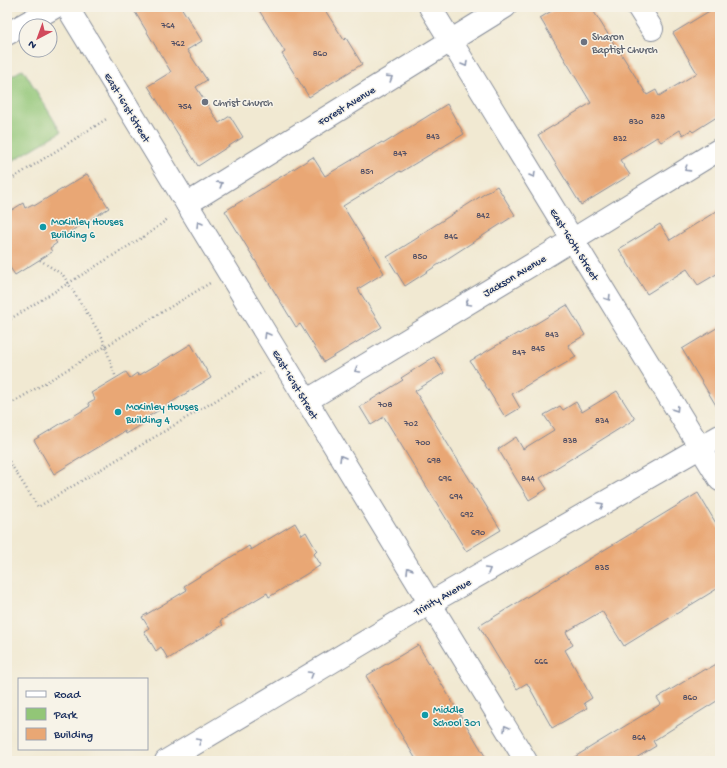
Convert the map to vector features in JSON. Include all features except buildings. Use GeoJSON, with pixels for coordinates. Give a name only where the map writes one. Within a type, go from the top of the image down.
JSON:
{"type":"FeatureCollection","features":[{"type":"Feature","properties":{"kind":"street"},"geometry":{"type":"LineString","coordinates":[[7,34],[55,7]]}},
{"type":"Feature","properties":{"kind":"street","name":"East 161st Street"},"geometry":{"type":"LineString","coordinates":[[67,7],[526,761]]}},
{"type":"Feature","properties":{"kind":"street","name":"East 160th Street"},"geometry":{"type":"LineString","coordinates":[[430,7],[720,480]]}},
{"type":"Feature","properties":{"kind":"street","name":"Forest Avenue"},"geometry":{"type":"LineString","coordinates":[[187,204],[505,7]]}},
{"type":"Feature","properties":{"kind":"street"},"geometry":{"type":"LineString","coordinates":[[638,7],[652,29]]}},
{"type":"Feature","properties":{"kind":"street","name":"Jackson Avenue"},"geometry":{"type":"LineString","coordinates":[[306,401],[572,240],[720,148]]}},
{"type":"Feature","properties":{"kind":"street","name":"Trinity Avenue"},"geometry":{"type":"LineString","coordinates":[[166,761],[430,603],[720,436]]}},
{"type":"Feature","properties":{"kind":"path"},"geometry":{"type":"LineString","coordinates":[[7,182],[126,106]]}},
{"type":"Feature","properties":{"kind":"path"},"geometry":{"type":"LineString","coordinates":[[7,321],[148,234],[187,204]]}},
{"type":"Feature","properties":{"kind":"path"},"geometry":{"type":"LineString","coordinates":[[40,260],[63,275],[102,337],[116,378]]}},
{"type":"Feature","properties":{"kind":"path"},"geometry":{"type":"LineString","coordinates":[[7,406],[228,272]]}},
{"type":"Feature","properties":{"kind":"path"},"geometry":{"type":"LineString","coordinates":[[7,458],[38,507],[282,360]]}},
{"type":"Feature","properties":{"kind":"green space"},"geometry":{"type":"Polygon","coordinates":[[[23,69],[61,132],[7,164],[7,79],[23,69]]]}},
{"type":"Feature","properties":{"kind":"place","name":"Sharon Baptist Church"},"geometry":{"type":"Point","coordinates":[584,42]}},
{"type":"Feature","properties":{"kind":"place","name":"Christ Church"},"geometry":{"type":"Point","coordinates":[205,102]}},
{"type":"Feature","properties":{"kind":"place","name":"McKinley Houses Building 6"},"geometry":{"type":"Point","coordinates":[43,227]}},
{"type":"Feature","properties":{"kind":"place","name":"McKinley Houses Building 4"},"geometry":{"type":"Point","coordinates":[118,412]}},
{"type":"Feature","properties":{"kind":"place","name":"Middle School 301"},"geometry":{"type":"Point","coordinates":[425,715]}}]}
